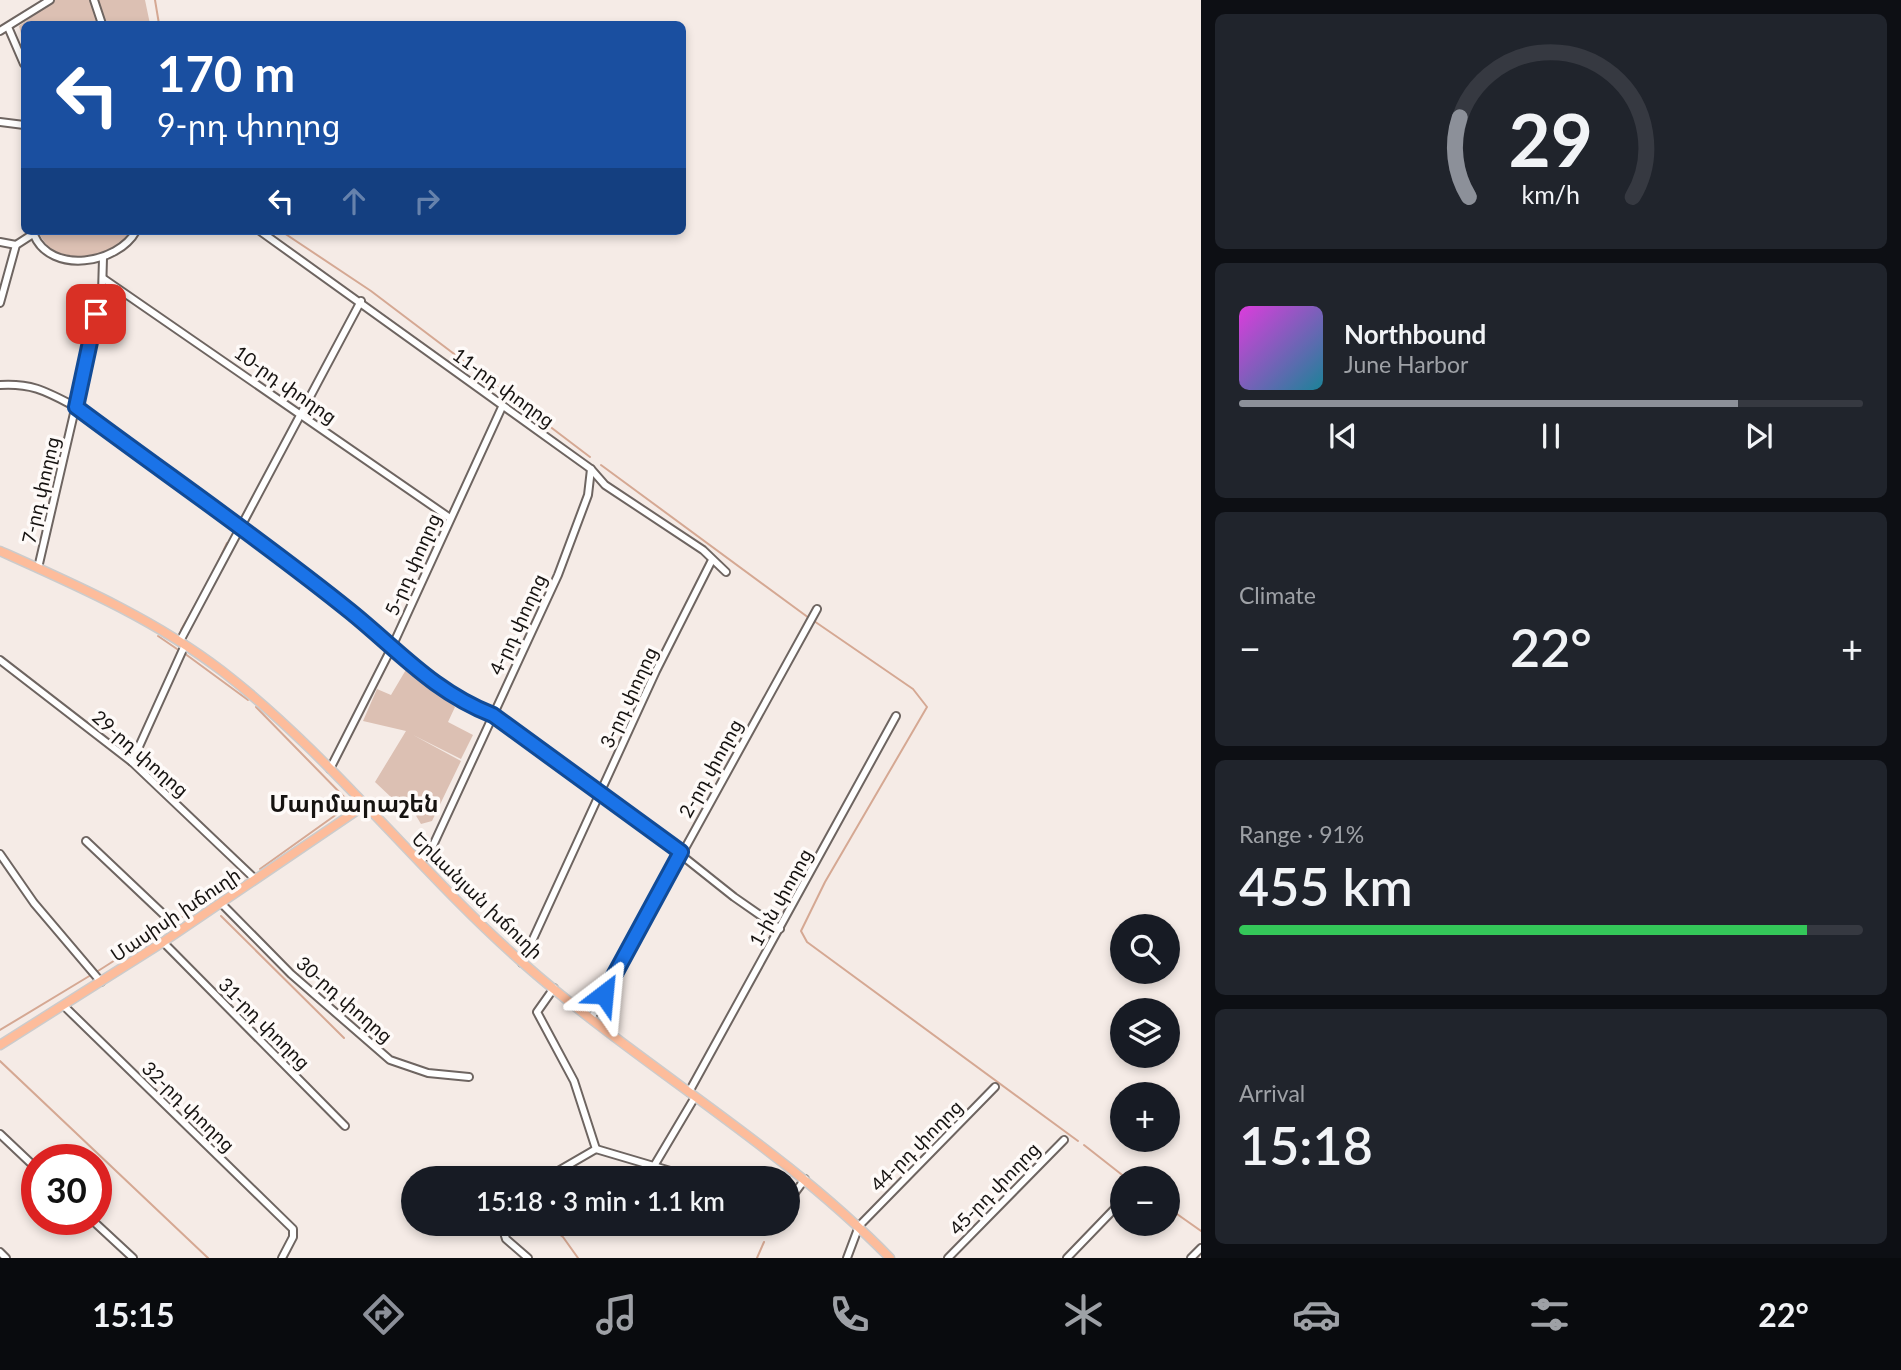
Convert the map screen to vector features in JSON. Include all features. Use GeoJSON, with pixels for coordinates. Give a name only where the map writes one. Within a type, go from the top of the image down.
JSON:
{"type":"FeatureCollection","features":[{"type":"Feature","properties":{"kind":"main road","name":"Երևանյան խճուղի"},"geometry":{"type":"LineString","coordinates":[[0,551],[129,610],[183,643],[256,698],[522,963],[804,1179],[859,1226],[890,1258]]}},
{"type":"Feature","properties":{"kind":"main road","name":"Մասիսի խճուղի"},"geometry":{"type":"LineString","coordinates":[[0,1045],[163,942],[365,805]]}},
{"type":"Feature","properties":{"kind":"street"},"geometry":{"type":"LineString","coordinates":[[0,31],[50,0]]}},
{"type":"Feature","properties":{"kind":"street"},"geometry":{"type":"LineString","coordinates":[[94,0],[102,21]]}},
{"type":"Feature","properties":{"kind":"street"},"geometry":{"type":"LineString","coordinates":[[8,27],[21,57]]}},
{"type":"Feature","properties":{"kind":"street"},"geometry":{"type":"LineString","coordinates":[[0,122],[21,125]]}},
{"type":"Feature","properties":{"kind":"street"},"geometry":{"type":"LineString","coordinates":[[0,303],[16,245],[30,235]]}},
{"type":"Feature","properties":{"kind":"street"},"geometry":{"type":"LineString","coordinates":[[34,235],[43,248],[64,258],[86,261],[103,258],[125,246],[133,235]]}},
{"type":"Feature","properties":{"kind":"street","name":"11-րդ փողոց"},"geometry":{"type":"LineString","coordinates":[[266,235],[591,469],[605,485],[703,550],[726,572]]}},
{"type":"Feature","properties":{"kind":"street"},"geometry":{"type":"LineString","coordinates":[[0,242],[16,245]]}},
{"type":"Feature","properties":{"kind":"street","name":"7-րդ փողոց"},"geometry":{"type":"LineString","coordinates":[[38,568],[104,279],[103,258]]}},
{"type":"Feature","properties":{"kind":"street","name":"10-րդ փողոց"},"geometry":{"type":"LineString","coordinates":[[104,279],[450,518]]}},
{"type":"Feature","properties":{"kind":"street"},"geometry":{"type":"LineString","coordinates":[[132,762],[183,643],[239,528],[361,301]]}},
{"type":"Feature","properties":{"kind":"street"},"geometry":{"type":"LineString","coordinates":[[0,385],[23,383],[42,389],[76,407],[351,612],[460,702],[493,715],[602,792],[681,852],[734,897],[780,929]]}},
{"type":"Feature","properties":{"kind":"street","name":"5-րդ փողոց"},"geometry":{"type":"LineString","coordinates":[[330,769],[392,647],[502,407]]}},
{"type":"Feature","properties":{"kind":"street","name":"4-րդ փողոց"},"geometry":{"type":"LineString","coordinates":[[421,862],[430,852],[558,575],[588,495],[591,469]]}},
{"type":"Feature","properties":{"kind":"street","name":"3-րդ փողոց"},"geometry":{"type":"LineString","coordinates":[[522,963],[656,671],[712,561]]}},
{"type":"Feature","properties":{"kind":"street","name":"2-րդ փողոց"},"geometry":{"type":"LineString","coordinates":[[592,1017],[817,609]]}},
{"type":"Feature","properties":{"kind":"street","name":"29-րդ փողոց"},"geometry":{"type":"LineString","coordinates":[[0,660],[132,762],[255,879]]}},
{"type":"Feature","properties":{"kind":"street","name":"1-ին փողոց"},"geometry":{"type":"LineString","coordinates":[[654,1166],[896,716]]}},
{"type":"Feature","properties":{"kind":"street"},"geometry":{"type":"LineString","coordinates":[[86,841],[180,930]]}},
{"type":"Feature","properties":{"kind":"street"},"geometry":{"type":"LineString","coordinates":[[0,854],[34,903],[101,982]]}},
{"type":"Feature","properties":{"kind":"street","name":"30-րդ փողոց"},"geometry":{"type":"LineString","coordinates":[[221,903],[291,974],[390,1060],[428,1073],[469,1077]]}},
{"type":"Feature","properties":{"kind":"street","name":"31-րդ փողոց"},"geometry":{"type":"LineString","coordinates":[[163,942],[345,1126]]}},
{"type":"Feature","properties":{"kind":"street"},"geometry":{"type":"LineString","coordinates":[[554,988],[537,1012],[574,1081],[596,1149]]}},
{"type":"Feature","properties":{"kind":"street","name":"32-րդ փողոց"},"geometry":{"type":"LineString","coordinates":[[64,1006],[293,1229],[293,1237],[282,1258]]}},
{"type":"Feature","properties":{"kind":"street","name":"44-րդ փողոց"},"geometry":{"type":"LineString","coordinates":[[859,1226],[995,1087]]}},
{"type":"Feature","properties":{"kind":"street"},"geometry":{"type":"LineString","coordinates":[[0,1134],[21,1154]]}},
{"type":"Feature","properties":{"kind":"street","name":"45-րդ փողոց"},"geometry":{"type":"LineString","coordinates":[[948,1258],[1064,1140]]}},
{"type":"Feature","properties":{"kind":"street"},"geometry":{"type":"LineString","coordinates":[[567,1166],[596,1149],[654,1166]]}},
{"type":"Feature","properties":{"kind":"street"},"geometry":{"type":"LineString","coordinates":[[800,1185],[804,1179]]}},
{"type":"Feature","properties":{"kind":"street"},"geometry":{"type":"LineString","coordinates":[[1067,1258],[1110,1213]]}},
{"type":"Feature","properties":{"kind":"street"},"geometry":{"type":"LineString","coordinates":[[847,1258],[859,1226]]}},
{"type":"Feature","properties":{"kind":"street"},"geometry":{"type":"LineString","coordinates":[[108,1235],[133,1258]]}},
{"type":"Feature","properties":{"kind":"street"},"geometry":{"type":"LineString","coordinates":[[505,1236],[528,1258]]}},
{"type":"Feature","properties":{"kind":"street"},"geometry":{"type":"LineString","coordinates":[[1191,1258],[1201,1248]]}},
{"type":"Feature","properties":{"kind":"street"},"geometry":{"type":"LineString","coordinates":[[0,1252],[6,1258]]}},
{"type":"Feature","properties":{"kind":"shaded area"},"geometry":{"type":"Polygon","coordinates":[[[55,0],[145,0],[149,21],[26,21],[55,0]]]}},
{"type":"Feature","properties":{"kind":"shaded area"},"geometry":{"type":"Polygon","coordinates":[[[40,235],[129,235],[122,246],[85,260],[62,256],[50,250],[40,235]]]}},
{"type":"Feature","properties":{"kind":"shaded area"},"geometry":{"type":"Polygon","coordinates":[[[407,668],[455,707],[448,722],[473,735],[461,759],[413,735],[461,761],[432,821],[421,824],[409,804],[402,809],[404,804],[396,796],[393,799],[375,782],[406,731],[363,721],[377,689],[391,695],[407,668]]]}},
{"type":"Feature","properties":{"kind":"waterway"},"geometry":{"type":"LineString","coordinates":[[155,0],[158,21]]}},
{"type":"Feature","properties":{"kind":"waterway"},"geometry":{"type":"LineString","coordinates":[[287,235],[371,291],[590,457]]}},
{"type":"Feature","properties":{"kind":"waterway"},"geometry":{"type":"LineString","coordinates":[[601,465],[809,618]]}},
{"type":"Feature","properties":{"kind":"waterway"},"geometry":{"type":"LineString","coordinates":[[211,577],[227,543]]}},
{"type":"Feature","properties":{"kind":"waterway"},"geometry":{"type":"LineString","coordinates":[[181,630],[203,591]]}},
{"type":"Feature","properties":{"kind":"waterway"},"geometry":{"type":"LineString","coordinates":[[814,621],[913,689],[927,707],[825,882],[801,931],[807,942],[1078,1141]]}},
{"type":"Feature","properties":{"kind":"waterway"},"geometry":{"type":"LineString","coordinates":[[158,636],[177,649]]}},
{"type":"Feature","properties":{"kind":"waterway"},"geometry":{"type":"LineString","coordinates":[[184,653],[248,700]]}},
{"type":"Feature","properties":{"kind":"waterway"},"geometry":{"type":"LineString","coordinates":[[256,707],[351,804],[260,869]]}},
{"type":"Feature","properties":{"kind":"waterway"},"geometry":{"type":"LineString","coordinates":[[175,922],[229,884]]}},
{"type":"Feature","properties":{"kind":"waterway"},"geometry":{"type":"LineString","coordinates":[[221,916],[344,1038]]}},
{"type":"Feature","properties":{"kind":"waterway"},"geometry":{"type":"LineString","coordinates":[[98,971],[170,925]]}},
{"type":"Feature","properties":{"kind":"waterway"},"geometry":{"type":"LineString","coordinates":[[0,1030],[91,975]]}},
{"type":"Feature","properties":{"kind":"waterway"},"geometry":{"type":"LineString","coordinates":[[0,1061],[208,1258]]}},
{"type":"Feature","properties":{"kind":"waterway"},"geometry":{"type":"LineString","coordinates":[[1084,1145],[1111,1166]]}},
{"type":"Feature","properties":{"kind":"waterway"},"geometry":{"type":"LineString","coordinates":[[1180,1216],[1201,1231]]}},
{"type":"Feature","properties":{"kind":"waterway"},"geometry":{"type":"LineString","coordinates":[[562,1236],[578,1258]]}},
{"type":"Feature","properties":{"kind":"waterway"},"geometry":{"type":"LineString","coordinates":[[757,1258],[764,1242]]}},
{"type":"Feature","properties":{"kind":"district","name":"Մարմարաշեն"},"geometry":{"type":"Point","coordinates":[354,803]}},
{"type":"Feature","properties":{"kind":"route"},"geometry":{"type":"LineString","coordinates":[[96,314],[76,407],[351,612],[427,678],[460,702],[493,715],[681,852],[604,994]]}}]}
